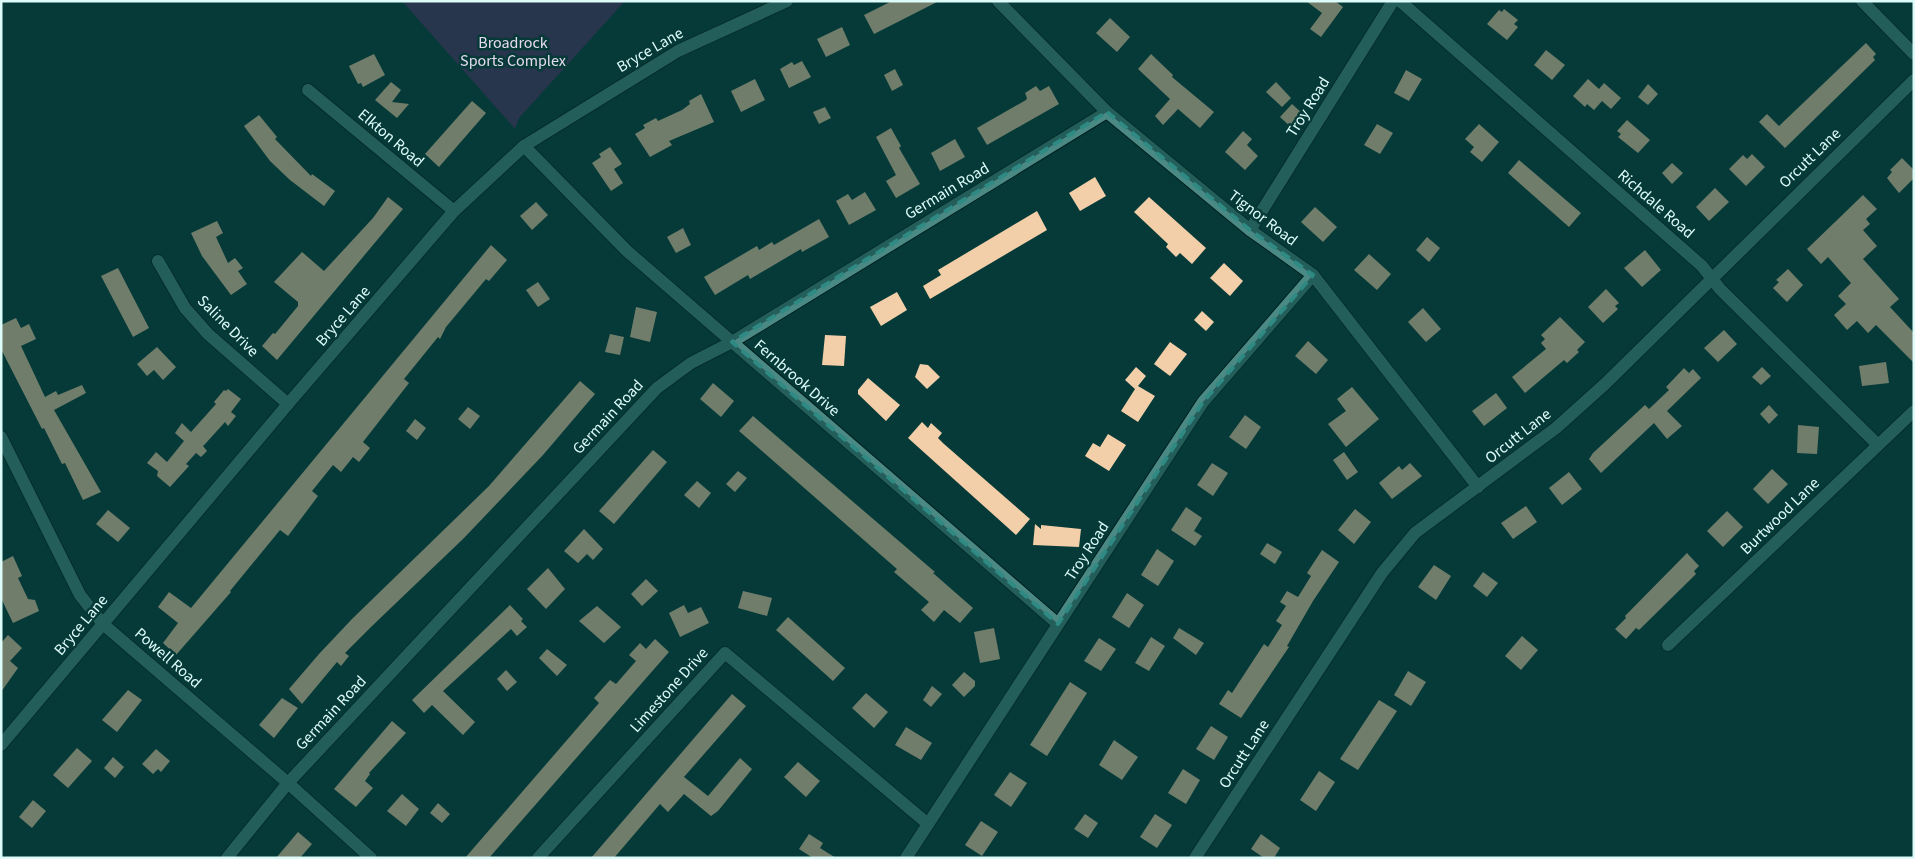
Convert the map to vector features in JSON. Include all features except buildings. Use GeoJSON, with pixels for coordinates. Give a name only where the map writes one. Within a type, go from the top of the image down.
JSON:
{"type":"FeatureCollection","features":[{"type":"Feature","properties":{"kind":"street","name":"Bryce Lane"},"geometry":{"type":"LineString","coordinates":[[1,746],[288,404],[454,211],[524,146],[678,51],[787,1]]}},
{"type":"Feature","properties":{"kind":"street","name":"Tignor Road"},"geometry":{"type":"LineString","coordinates":[[998,1],[1107,112],[1250,230],[1313,275],[1478,487]]}},
{"type":"Feature","properties":{"kind":"street","name":"Troy Road"},"geometry":{"type":"LineString","coordinates":[[1250,230],[1393,1]]}},
{"type":"Feature","properties":{"kind":"street","name":"Richdale Road"},"geometry":{"type":"LineString","coordinates":[[1400,1],[1702,266],[1720,289],[1878,445]]}},
{"type":"Feature","properties":{"kind":"street"},"geometry":{"type":"LineString","coordinates":[[1862,1],[1914,54]]}},
{"type":"Feature","properties":{"kind":"street","name":"Orcutt Lane"},"geometry":{"type":"LineString","coordinates":[[1195,858],[1382,573],[1402,547],[1439,514],[1556,428],[1606,384],[1914,80]]}},
{"type":"Feature","properties":{"kind":"street","name":"Elkton Road"},"geometry":{"type":"LineString","coordinates":[[308,90],[454,211]]}},
{"type":"Feature","properties":{"kind":"street","name":"Germain Road"},"geometry":{"type":"LineString","coordinates":[[227,858],[288,783],[657,388],[691,363],[732,342],[1107,112]]}},
{"type":"Feature","properties":{"kind":"street","name":"Fernbrook Drive"},"geometry":{"type":"LineString","coordinates":[[524,146],[626,251],[1058,624]]}},
{"type":"Feature","properties":{"kind":"street","name":"Saline Drive"},"geometry":{"type":"LineString","coordinates":[[158,261],[185,308],[208,334],[288,404]]}},
{"type":"Feature","properties":{"kind":"street","name":"Troy Road"},"geometry":{"type":"LineString","coordinates":[[906,858],[1203,402],[1313,275]]}},
{"type":"Feature","properties":{"kind":"street","name":"Burtwood Lane"},"geometry":{"type":"LineString","coordinates":[[1668,645],[1914,411]]}},
{"type":"Feature","properties":{"kind":"street","name":"Powell Road"},"geometry":{"type":"LineString","coordinates":[[1,437],[80,595],[103,624],[288,783],[371,858]]}},
{"type":"Feature","properties":{"kind":"street","name":"Limestone Drive"},"geometry":{"type":"LineString","coordinates":[[538,858],[725,653],[928,824]]}},
{"type":"Feature","properties":{"kind":"highlighted area"},"geometry":{"type":"Polygon","coordinates":[[[1107,112],[1250,230],[1313,275],[1203,402],[1058,624],[732,342],[1107,112]]]}},
{"type":"Feature","properties":{"kind":"green space","name":"Broadrock Sports Complex"},"geometry":{"type":"Polygon","coordinates":[[[402,1],[625,1],[519,118],[515,129],[402,1]]]}}]}
